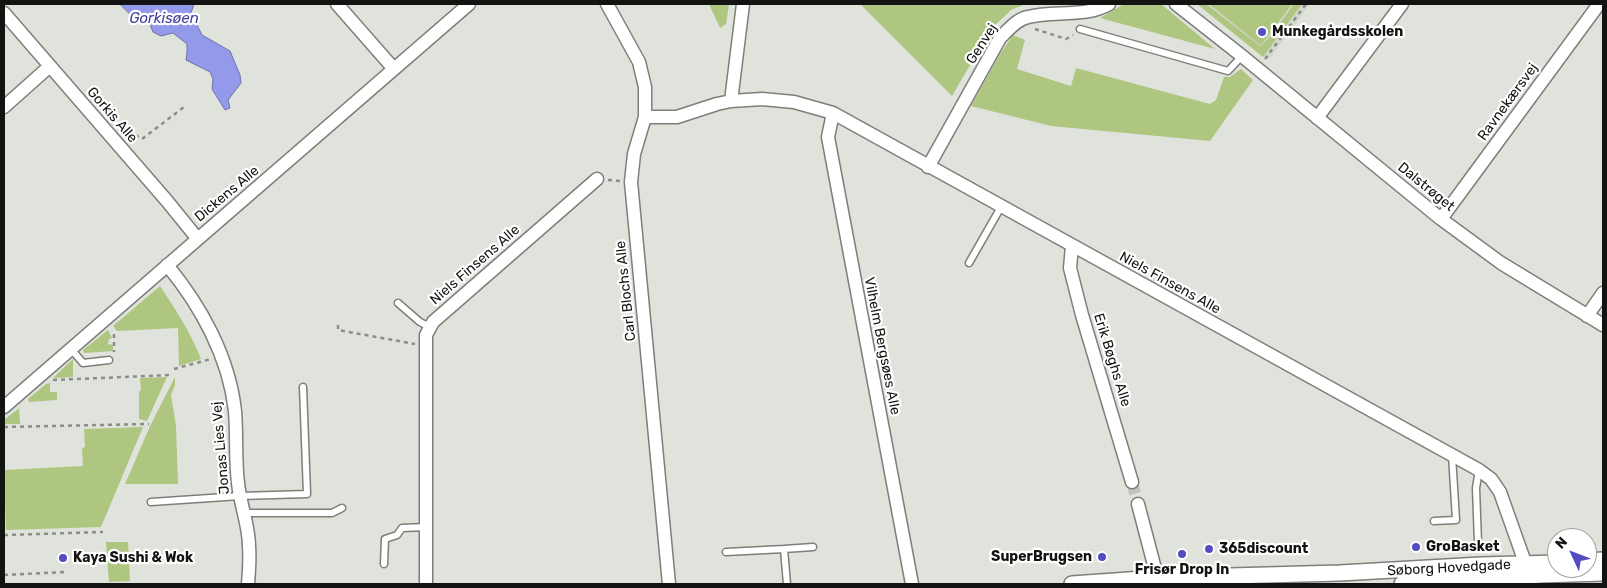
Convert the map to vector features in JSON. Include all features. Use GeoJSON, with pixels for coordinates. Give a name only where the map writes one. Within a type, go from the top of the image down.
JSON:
{"type":"FeatureCollection","features":[{"type":"Feature","properties":{"kind":"street"},"geometry":{"type":"LineString","coordinates":[[337,4],[394,69]]}},
{"type":"Feature","properties":{"kind":"street","name":"Dickens Alle"},"geometry":{"type":"LineString","coordinates":[[4,406],[469,4]]}},
{"type":"Feature","properties":{"kind":"street","name":"Carl Blochs Alle"},"geometry":{"type":"LineString","coordinates":[[607,4],[639,62],[645,87],[645,117],[634,154],[630,182],[669,584]]}},
{"type":"Feature","properties":{"kind":"street"},"geometry":{"type":"LineString","coordinates":[[731,101],[743,4]]}},
{"type":"Feature","properties":{"kind":"street","name":"Genvej"},"geometry":{"type":"LineString","coordinates":[[928,167],[1000,38],[1016,23],[1027,17],[1084,11],[1108,4]]}},
{"type":"Feature","properties":{"kind":"street","name":"Dalstrøget"},"geometry":{"type":"LineString","coordinates":[[1176,4],[1441,219],[1501,263],[1603,325]]}},
{"type":"Feature","properties":{"kind":"street"},"geometry":{"type":"LineString","coordinates":[[1317,118],[1402,4]]}},
{"type":"Feature","properties":{"kind":"street","name":"Ravnekærsvej"},"geometry":{"type":"LineString","coordinates":[[1441,219],[1599,4]]}},
{"type":"Feature","properties":{"kind":"street","name":"Gorkis Alle"},"geometry":{"type":"LineString","coordinates":[[4,13],[197,238]]}},
{"type":"Feature","properties":{"kind":"street"},"geometry":{"type":"LineString","coordinates":[[4,107],[50,66]]}},
{"type":"Feature","properties":{"kind":"street","name":"Niels Finsens Alle"},"geometry":{"type":"LineString","coordinates":[[645,117],[677,118],[717,104],[762,99],[794,102],[833,114],[1479,470],[1491,479],[1500,492],[1527,570]]}},
{"type":"Feature","properties":{"kind":"street","name":"Vilhelm Bergsøes Alle"},"geometry":{"type":"LineString","coordinates":[[833,114],[828,137],[912,584]]}},
{"type":"Feature","properties":{"kind":"street","name":"Niels Finsens Alle"},"geometry":{"type":"LineString","coordinates":[[426,584],[426,335],[432,322],[597,179]]}},
{"type":"Feature","properties":{"kind":"street","name":"Erik Bøghs Alle"},"geometry":{"type":"LineString","coordinates":[[1072,246],[1070,268],[1082,315],[1132,482]]}},
{"type":"Feature","properties":{"kind":"street","name":"Jonas Lies Vej"},"geometry":{"type":"LineString","coordinates":[[167,265],[207,324],[228,374],[235,410],[238,483],[250,546],[248,584]]}},
{"type":"Feature","properties":{"kind":"street"},"geometry":{"type":"LineString","coordinates":[[1587,316],[1603,292]]}},
{"type":"Feature","properties":{"kind":"street"},"geometry":{"type":"LineString","coordinates":[[1138,504],[1158,581]]}},
{"type":"Feature","properties":{"kind":"street","name":"Søborg Hovedgade"},"geometry":{"type":"LineString","coordinates":[[1072,584],[1342,579],[1481,565],[1527,570],[1603,573]]}},
{"type":"Feature","properties":{"kind":"street","name":"Søborg Hovedgade"},"geometry":{"type":"LineString","coordinates":[[1402,584],[1441,583],[1547,565]]}},
{"type":"Feature","properties":{"kind":"lane"},"geometry":{"type":"LineString","coordinates":[[1080,29],[1228,71],[1242,56]]}},
{"type":"Feature","properties":{"kind":"lane"},"geometry":{"type":"LineString","coordinates":[[969,263],[1001,207]]}},
{"type":"Feature","properties":{"kind":"lane"},"geometry":{"type":"LineString","coordinates":[[398,302],[420,322],[430,327]]}},
{"type":"Feature","properties":{"kind":"lane"},"geometry":{"type":"LineString","coordinates":[[71,349],[83,363],[109,360]]}},
{"type":"Feature","properties":{"kind":"lane"},"geometry":{"type":"LineString","coordinates":[[151,502],[307,494],[303,387]]}},
{"type":"Feature","properties":{"kind":"lane"},"geometry":{"type":"LineString","coordinates":[[1434,521],[1456,520],[1452,455]]}},
{"type":"Feature","properties":{"kind":"lane"},"geometry":{"type":"LineString","coordinates":[[1478,543],[1476,488],[1479,470]]}},
{"type":"Feature","properties":{"kind":"lane"},"geometry":{"type":"LineString","coordinates":[[244,513],[332,513],[342,508]]}},
{"type":"Feature","properties":{"kind":"lane"},"geometry":{"type":"LineString","coordinates":[[384,564],[385,539],[397,535],[402,528],[426,527]]}},
{"type":"Feature","properties":{"kind":"lane"},"geometry":{"type":"LineString","coordinates":[[726,552],[813,547]]}},
{"type":"Feature","properties":{"kind":"lane"},"geometry":{"type":"LineString","coordinates":[[784,548],[787,584]]}},
{"type":"Feature","properties":{"kind":"path"},"geometry":{"type":"LineString","coordinates":[[1258,69],[1306,4]]}},
{"type":"Feature","properties":{"kind":"path"},"geometry":{"type":"LineString","coordinates":[[1016,23],[1066,39],[1080,29]]}},
{"type":"Feature","properties":{"kind":"path"},"geometry":{"type":"LineString","coordinates":[[120,147],[135,135],[142,139],[184,107]]}},
{"type":"Feature","properties":{"kind":"path"},"geometry":{"type":"LineString","coordinates":[[597,179],[630,182]]}},
{"type":"Feature","properties":{"kind":"path"},"geometry":{"type":"LineString","coordinates":[[338,325],[338,330],[411,344],[426,345]]}},
{"type":"Feature","properties":{"kind":"path"},"geometry":{"type":"LineString","coordinates":[[109,360],[114,353],[114,334]]}},
{"type":"Feature","properties":{"kind":"path"},"geometry":{"type":"LineString","coordinates":[[174,369],[202,363],[221,355]]}},
{"type":"Feature","properties":{"kind":"path"},"geometry":{"type":"LineString","coordinates":[[42,374],[48,381],[171,375]]}},
{"type":"Feature","properties":{"kind":"path"},"geometry":{"type":"LineString","coordinates":[[4,427],[149,424]]}},
{"type":"Feature","properties":{"kind":"path"},"geometry":{"type":"LineString","coordinates":[[4,535],[104,532]]}},
{"type":"Feature","properties":{"kind":"path"},"geometry":{"type":"LineString","coordinates":[[4,576],[65,572]]}},
{"type":"Feature","properties":{"kind":"shaded area","name":"Munkegårdsskolen"},"geometry":{"type":"Polygon","coordinates":[[[1199,4],[1310,4],[1269,60],[1199,4]]]}},
{"type":"Feature","properties":{"kind":"green space"},"geometry":{"type":"Polygon","coordinates":[[[709,4],[729,4],[726,24],[720,28],[709,4]]]}},
{"type":"Feature","properties":{"kind":"green space"},"geometry":{"type":"Polygon","coordinates":[[[860,4],[1026,4],[1011,10],[991,29],[952,96],[860,4]]]}},
{"type":"Feature","properties":{"kind":"green space"},"geometry":{"type":"Polygon","coordinates":[[[1124,4],[1161,4],[1215,49],[1100,18],[1124,4]]]}},
{"type":"Feature","properties":{"kind":"green space"},"geometry":{"type":"Polygon","coordinates":[[[1197,4],[1206,4],[1260,46],[1268,39],[1294,4],[1302,4],[1263,57],[1197,4]]]}},
{"type":"Feature","properties":{"kind":"green space"},"geometry":{"type":"Polygon","coordinates":[[[1209,4],[1292,4],[1260,45],[1209,4]]]}},
{"type":"Feature","properties":{"kind":"green space"},"geometry":{"type":"Polygon","coordinates":[[[1013,35],[1025,40],[1017,69],[1071,86],[1076,68],[1210,104],[1216,100],[1224,77],[1230,77],[1241,69],[1253,80],[1210,141],[1051,126],[971,106],[1000,54],[1013,35]]]}},
{"type":"Feature","properties":{"kind":"green space"},"geometry":{"type":"Polygon","coordinates":[[[160,286],[188,331],[201,359],[179,366],[178,328],[117,331],[113,326],[160,286]]]}},
{"type":"Feature","properties":{"kind":"green space"},"geometry":{"type":"Polygon","coordinates":[[[108,330],[112,338],[109,339],[108,344],[113,345],[113,351],[84,353],[83,350],[108,330]]]}},
{"type":"Feature","properties":{"kind":"green space"},"geometry":{"type":"Polygon","coordinates":[[[73,359],[73,377],[53,378],[73,359]]]}},
{"type":"Feature","properties":{"kind":"green space"},"geometry":{"type":"Polygon","coordinates":[[[167,377],[147,421],[139,419],[140,378],[167,377]]]}},
{"type":"Feature","properties":{"kind":"green space"},"geometry":{"type":"Polygon","coordinates":[[[175,377],[175,385],[171,395],[176,426],[178,484],[125,484],[151,424],[175,377]]]}},
{"type":"Feature","properties":{"kind":"green space"},"geometry":{"type":"Polygon","coordinates":[[[50,383],[50,392],[57,392],[57,400],[29,402],[28,399],[46,384],[50,383]]]}},
{"type":"Feature","properties":{"kind":"green space"},"geometry":{"type":"Polygon","coordinates":[[[19,408],[20,424],[4,424],[4,420],[19,408]]]}},
{"type":"Feature","properties":{"kind":"green space"},"geometry":{"type":"Polygon","coordinates":[[[143,427],[101,527],[6,530],[4,470],[83,466],[84,429],[143,427]]]}},
{"type":"Feature","properties":{"kind":"green space"},"geometry":{"type":"Polygon","coordinates":[[[106,542],[128,542],[130,581],[109,582],[106,542]]]}},
{"type":"Feature","properties":{"kind":"water","name":"Gorkisøen"},"geometry":{"type":"Polygon","coordinates":[[[120,4],[194,4],[191,13],[202,35],[230,51],[240,75],[241,83],[228,100],[230,108],[225,110],[212,89],[213,79],[210,72],[186,60],[187,44],[173,33],[161,36],[153,32],[149,22],[136,20],[120,4]]]}},
{"type":"Feature","properties":{"kind":"tunnel"},"geometry":{"type":"LineString","coordinates":[[1132,482],[1138,504]]}},
{"type":"Feature","properties":{"kind":"place","name":"Munkegårdsskolen"},"geometry":{"type":"Point","coordinates":[1262,32]}},
{"type":"Feature","properties":{"kind":"place","name":"GroBasket"},"geometry":{"type":"Point","coordinates":[1416,547]}},
{"type":"Feature","properties":{"kind":"place","name":"365discount"},"geometry":{"type":"Point","coordinates":[1209,549]}},
{"type":"Feature","properties":{"kind":"place","name":"Frisør Drop In"},"geometry":{"type":"Point","coordinates":[1182,554]}},
{"type":"Feature","properties":{"kind":"place","name":"SuperBrugsen"},"geometry":{"type":"Point","coordinates":[1102,557]}},
{"type":"Feature","properties":{"kind":"place","name":"Kaya Sushi & Wok"},"geometry":{"type":"Point","coordinates":[63,558]}}]}
